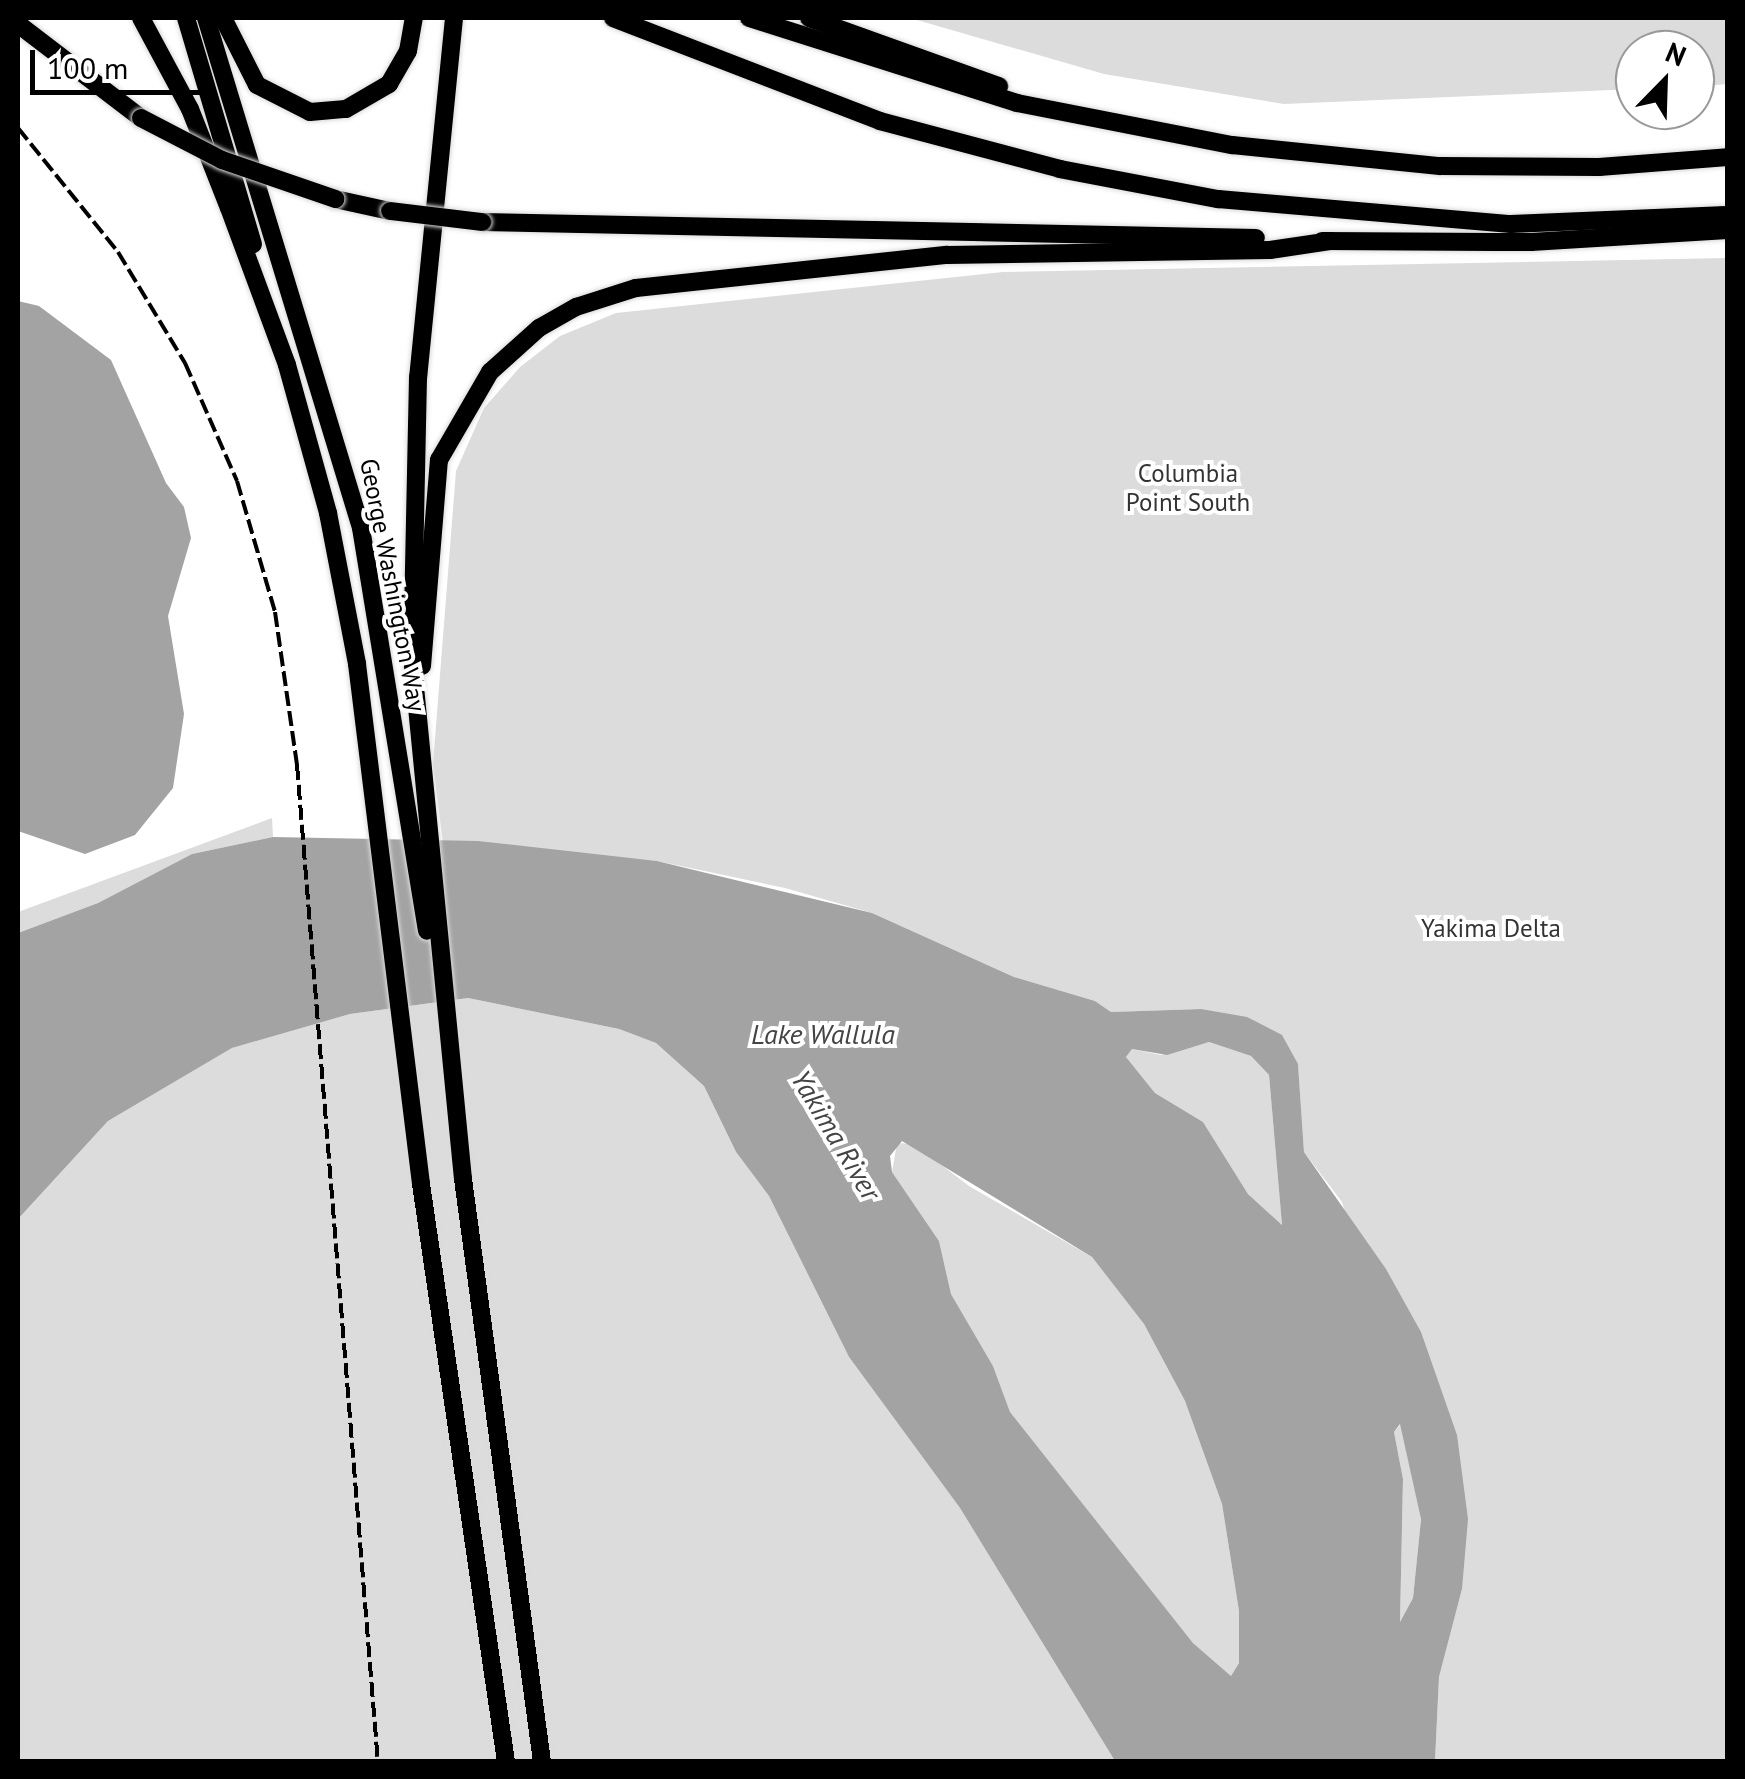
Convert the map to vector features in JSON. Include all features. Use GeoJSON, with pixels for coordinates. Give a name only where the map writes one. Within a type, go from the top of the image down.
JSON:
{"type":"FeatureCollection","features":[{"type":"Feature","properties":{"kind":"highway"},"geometry":{"type":"LineString","coordinates":[[141,18],[190,109],[288,365]]}},
{"type":"Feature","properties":{"kind":"highway"},"geometry":{"type":"LineString","coordinates":[[186,18],[288,365],[349,617],[422,1184],[506,1762]]}},
{"type":"Feature","properties":{"kind":"highway","name":"George Washington Way"},"geometry":{"type":"LineString","coordinates":[[206,18],[361,528],[414,786],[542,1762]]}},
{"type":"Feature","properties":{"kind":"highway"},"geometry":{"type":"LineString","coordinates":[[223,18],[257,85],[310,112],[346,109],[389,84],[408,52],[414,18]]}},
{"type":"Feature","properties":{"kind":"highway"},"geometry":{"type":"LineString","coordinates":[[420,757],[410,498],[454,18]]}},
{"type":"Feature","properties":{"kind":"highway"},"geometry":{"type":"LineString","coordinates":[[613,18],[880,120],[1060,170],[1202,196],[1510,224],[1728,215]]}},
{"type":"Feature","properties":{"kind":"highway"},"geometry":{"type":"LineString","coordinates":[[749,18],[931,79],[1129,126],[1317,157],[1440,166],[1600,166],[1728,157]]}},
{"type":"Feature","properties":{"kind":"highway"},"geometry":{"type":"LineString","coordinates":[[809,18],[940,67],[1129,126]]}},
{"type":"Feature","properties":{"kind":"highway"},"geometry":{"type":"LineString","coordinates":[[18,24],[142,118],[222,160],[334,199],[390,212],[482,222],[1331,241],[1531,242],[1728,230]]}},
{"type":"Feature","properties":{"kind":"highway"},"geometry":{"type":"LineString","coordinates":[[414,786],[420,757],[439,460],[490,372],[557,317],[636,288],[928,257],[1270,250],[1331,241]]}},
{"type":"Feature","properties":{"kind":"green space"},"geometry":{"type":"Polygon","coordinates":[[[910,18],[1727,18],[1727,84],[1715,85],[1715,30],[1615,30],[1615,90],[1284,104],[1104,74],[910,18]]]}},
{"type":"Feature","properties":{"kind":"green space","name":"Yakima Delta"},"geometry":{"type":"Polygon","coordinates":[[[1727,258],[1727,1761],[1435,1761],[1439,1677],[1462,1589],[1342,1202],[1304,1152],[1298,1065],[1201,1009],[1111,1012],[1095,1001],[1014,977],[872,913],[785,888],[657,861],[443,843],[433,764],[456,471],[484,408],[520,367],[560,336],[616,313],[1003,272],[1727,258]]]}},
{"type":"Feature","properties":{"kind":"green space"},"geometry":{"type":"Polygon","coordinates":[[[272,818],[273,837],[192,854],[98,903],[18,933],[18,912],[272,818]]]}},
{"type":"Feature","properties":{"kind":"green space"},"geometry":{"type":"Polygon","coordinates":[[[468,998],[619,1029],[656,1043],[704,1086],[736,1152],[769,1196],[849,1357],[960,1508],[1115,1761],[18,1762],[18,1219],[108,1121],[232,1048],[350,1014],[468,998]]]}},
{"type":"Feature","properties":{"kind":"green space"},"geometry":{"type":"Polygon","coordinates":[[[1209,1042],[1251,1056],[1269,1075],[1282,1225],[1248,1194],[1203,1122],[1155,1093],[1126,1057],[1132,1049],[1161,1055],[1209,1042]]]}},
{"type":"Feature","properties":{"kind":"green space"},"geometry":{"type":"Polygon","coordinates":[[[897,1143],[914,1144],[969,1186],[1092,1257],[1144,1324],[1185,1401],[1222,1504],[1239,1611],[1239,1663],[1231,1676],[1193,1643],[1010,1412],[993,1366],[951,1294],[939,1241],[892,1172],[897,1143]]]}},
{"type":"Feature","properties":{"kind":"green space"},"geometry":{"type":"Polygon","coordinates":[[[1401,1424],[1421,1518],[1413,1598],[1400,1622],[1403,1479],[1394,1432],[1401,1424]]]}},
{"type":"Feature","properties":{"kind":"water"},"geometry":{"type":"Polygon","coordinates":[[[18,301],[39,306],[111,360],[166,483],[184,507],[191,538],[168,616],[184,714],[173,788],[135,835],[85,854],[18,831],[18,301]]]}},
{"type":"Feature","properties":{"kind":"water","name":"Lake Wallula"},"geometry":{"type":"Polygon","coordinates":[[[273,837],[478,841],[657,861],[872,913],[1014,977],[1095,1001],[1111,1012],[1201,1009],[1247,1017],[1282,1035],[1298,1064],[1304,1152],[1386,1269],[1421,1332],[1457,1435],[1468,1519],[1462,1589],[1439,1677],[1435,1761],[1115,1761],[960,1508],[849,1357],[769,1196],[736,1152],[704,1086],[656,1043],[619,1029],[468,998],[350,1014],[232,1048],[108,1121],[18,1219],[18,933],[98,903],[192,854],[273,837]],[[1209,1042],[1167,1055],[1132,1049],[1126,1057],[1155,1093],[1203,1122],[1248,1194],[1282,1225],[1269,1075],[1251,1056],[1209,1042]],[[902,1141],[890,1156],[892,1172],[939,1241],[951,1294],[993,1366],[1010,1412],[1193,1643],[1231,1676],[1239,1663],[1239,1611],[1222,1504],[1185,1401],[1144,1324],[1092,1257],[902,1141]],[[1400,1424],[1394,1432],[1403,1479],[1400,1622],[1413,1598],[1421,1519],[1400,1424]]]}},
{"type":"Feature","properties":{"kind":"railway"},"geometry":{"type":"LineString","coordinates":[[18,128],[118,252],[185,363],[237,481],[275,612],[297,765],[378,1762]]}},
{"type":"Feature","properties":{"kind":"park label","name":"Columbia Point South"},"geometry":{"type":"Point","coordinates":[1188,488]}},
{"type":"Feature","properties":{"kind":"water label","name":"Yakima River"},"geometry":{"type":"Point","coordinates":[836,1135]}}]}
